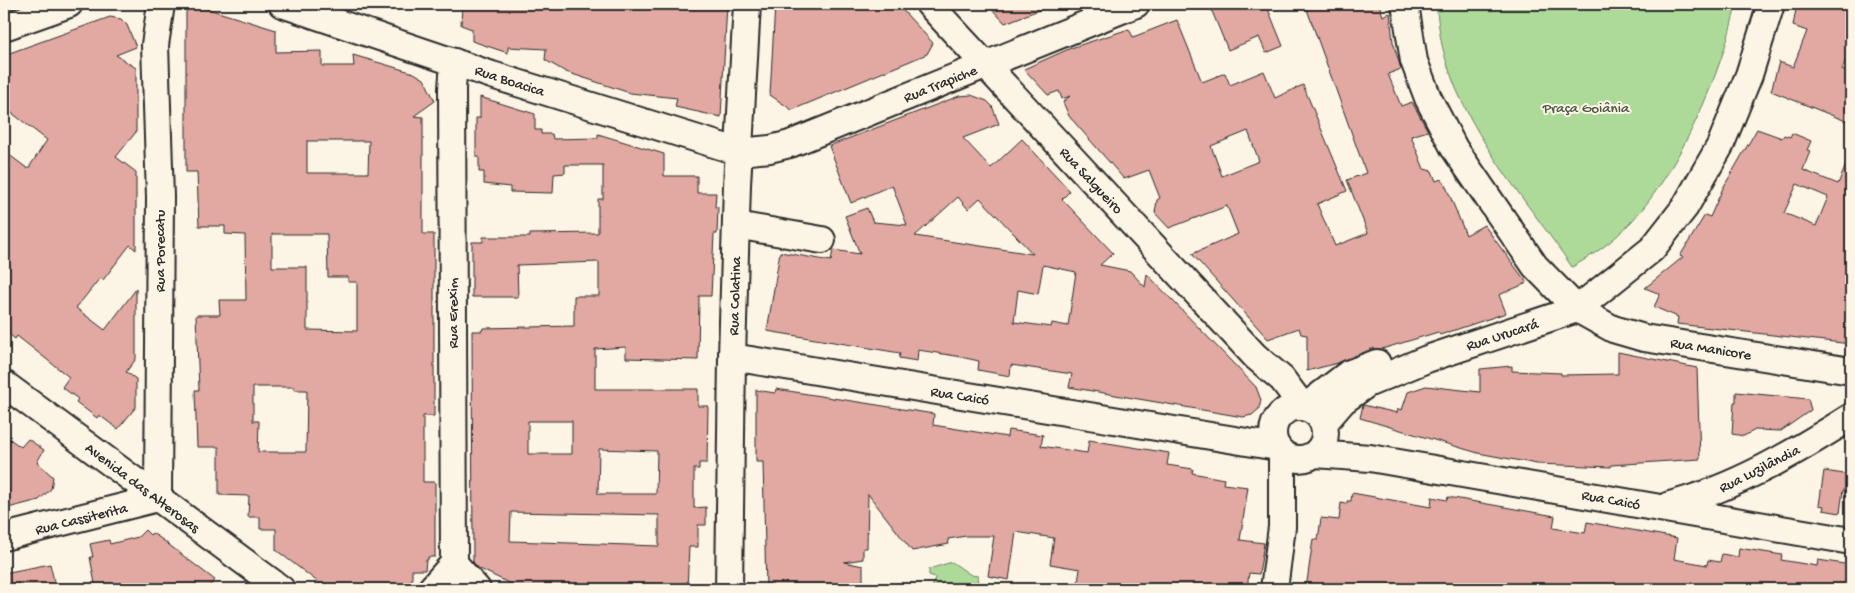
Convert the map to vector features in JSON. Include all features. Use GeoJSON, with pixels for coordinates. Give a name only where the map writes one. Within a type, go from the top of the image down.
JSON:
{"type":"FeatureCollection","features":[{"type":"Feature","properties":{"kind":"street"},"geometry":{"type":"LineString","coordinates":[[4,27],[70,4]]}},
{"type":"Feature","properties":{"kind":"street","name":"Rua Porecatu"},"geometry":{"type":"LineString","coordinates":[[158,498],[160,197],[155,46],[161,4]]}},
{"type":"Feature","properties":{"kind":"street","name":"Rua Boacica"},"geometry":{"type":"LineString","coordinates":[[282,4],[454,62],[740,152]]}},
{"type":"Feature","properties":{"kind":"street","name":"Rua Colatina"},"geometry":{"type":"LineString","coordinates":[[729,589],[736,225],[747,4]]}},
{"type":"Feature","properties":{"kind":"street","name":"Rua Salgueiro"},"geometry":{"type":"LineString","coordinates":[[929,4],[1255,356],[1282,379],[1300,431]]}},
{"type":"Feature","properties":{"kind":"street","name":"Rua Trapiche"},"geometry":{"type":"LineString","coordinates":[[740,152],[770,149],[790,144],[1136,4]]}},
{"type":"Feature","properties":{"kind":"street"},"geometry":{"type":"LineString","coordinates":[[1405,4],[1414,61],[1428,98],[1454,148],[1535,266],[1577,309],[1652,250],[1685,207],[1720,146],[1749,75],[1771,4]]}},
{"type":"Feature","properties":{"kind":"street","name":"Rua Erexim"},"geometry":{"type":"LineString","coordinates":[[454,62],[452,89],[454,563]]}},
{"type":"Feature","properties":{"kind":"street"},"geometry":{"type":"LineString","coordinates":[[736,225],[822,240]]}},
{"type":"Feature","properties":{"kind":"street","name":"Rua Urucará"},"geometry":{"type":"LineString","coordinates":[[1300,431],[1357,389],[1427,359],[1577,309]]}},
{"type":"Feature","properties":{"kind":"street","name":"Rua Manicore"},"geometry":{"type":"LineString","coordinates":[[1577,309],[1613,329],[1644,338],[1851,371]]}},
{"type":"Feature","properties":{"kind":"street","name":"Rua Caicó"},"geometry":{"type":"LineString","coordinates":[[732,357],[1189,433],[1300,431],[1370,458],[1851,541]]}},
{"type":"Feature","properties":{"kind":"street","name":"Avenida das Alterosas"},"geometry":{"type":"LineString","coordinates":[[4,384],[281,589]]}},
{"type":"Feature","properties":{"kind":"street","name":"Rua Luzilândia"},"geometry":{"type":"LineString","coordinates":[[1662,507],[1703,496],[1769,466],[1851,417]]}},
{"type":"Feature","properties":{"kind":"street"},"geometry":{"type":"LineString","coordinates":[[1274,589],[1282,528],[1300,431]]}},
{"type":"Feature","properties":{"kind":"street","name":"Rua Cassiterita"},"geometry":{"type":"LineString","coordinates":[[4,537],[158,498]]}},
{"type":"Feature","properties":{"kind":"street"},"geometry":{"type":"LineString","coordinates":[[431,589],[454,563],[477,589]]}},
{"type":"Feature","properties":{"kind":"green space","name":"Praça Goiânia"},"geometry":{"type":"Polygon","coordinates":[[[1436,4],[1736,4],[1730,31],[1710,89],[1697,119],[1666,175],[1649,200],[1619,235],[1572,267],[1496,161],[1463,105],[1442,45],[1436,4]]]}},
{"type":"Feature","properties":{"kind":"green space"},"geometry":{"type":"Polygon","coordinates":[[[952,562],[971,575],[978,576],[976,589],[932,589],[935,577],[929,575],[929,569],[952,562]]]}},
{"type":"Feature","properties":{"kind":"building"},"geometry":{"type":"Polygon","coordinates":[[[192,4],[276,30],[276,52],[322,51],[322,66],[354,66],[353,55],[414,73],[424,79],[435,101],[414,116],[423,117],[423,234],[434,234],[434,416],[423,416],[423,482],[435,482],[435,557],[428,557],[425,570],[412,570],[412,581],[392,589],[327,589],[276,550],[276,529],[260,529],[260,517],[248,517],[249,496],[219,495],[219,447],[197,447],[195,390],[199,390],[196,315],[220,315],[219,300],[246,300],[245,235],[225,234],[225,226],[199,226],[197,172],[186,172],[186,12],[192,4]],[[307,141],[307,173],[368,173],[369,141],[307,141]],[[272,234],[272,267],[307,267],[307,330],[357,331],[357,282],[348,282],[348,277],[328,277],[327,234],[272,234]],[[253,387],[253,421],[259,421],[258,452],[306,452],[307,390],[294,390],[294,387],[253,387]]]}},
{"type":"Feature","properties":{"kind":"building"},"geometry":{"type":"Polygon","coordinates":[[[462,4],[727,4],[721,117],[675,107],[677,98],[630,93],[566,72],[545,60],[546,49],[508,47],[508,53],[472,41],[472,29],[461,25],[462,4]]]}},
{"type":"Feature","properties":{"kind":"building"},"geometry":{"type":"Polygon","coordinates":[[[775,4],[897,4],[933,43],[927,54],[792,110],[770,95],[775,4]]]}},
{"type":"Feature","properties":{"kind":"building"},"geometry":{"type":"Polygon","coordinates":[[[987,4],[1052,4],[1052,5],[1005,23],[987,4]]]}},
{"type":"Feature","properties":{"kind":"building"},"geometry":{"type":"Polygon","coordinates":[[[1209,4],[1266,4],[1283,46],[1266,53],[1259,37],[1228,50],[1209,4]]]}},
{"type":"Feature","properties":{"kind":"building"},"geometry":{"type":"Polygon","coordinates":[[[1305,4],[1379,4],[1383,16],[1390,13],[1393,42],[1401,69],[1388,74],[1401,106],[1412,102],[1428,131],[1411,136],[1424,169],[1432,171],[1436,181],[1441,179],[1445,184],[1466,235],[1484,225],[1527,283],[1499,295],[1506,313],[1440,335],[1438,332],[1382,349],[1372,349],[1338,363],[1307,371],[1307,335],[1301,334],[1299,328],[1268,339],[1192,254],[1238,234],[1227,206],[1169,228],[1155,213],[1157,200],[1160,198],[1149,170],[1124,179],[1069,116],[1063,102],[1070,96],[1062,99],[1059,91],[1048,95],[1024,69],[1071,48],[1129,29],[1133,37],[1177,20],[1202,82],[1225,73],[1230,85],[1264,71],[1275,98],[1303,85],[1347,191],[1317,204],[1335,246],[1368,233],[1347,180],[1366,173],[1305,4]],[[1248,131],[1211,146],[1222,176],[1259,161],[1248,131]]]}},
{"type":"Feature","properties":{"kind":"building"},"geometry":{"type":"Polygon","coordinates":[[[1797,4],[1851,4],[1851,45],[1842,70],[1851,74],[1851,123],[1771,91],[1779,62],[1793,67],[1807,31],[1793,26],[1797,4]]]}},
{"type":"Feature","properties":{"kind":"building"},"geometry":{"type":"Polygon","coordinates":[[[110,17],[121,19],[127,25],[136,47],[116,55],[136,68],[136,132],[116,157],[136,172],[136,250],[130,245],[103,280],[100,278],[76,308],[105,330],[136,289],[136,359],[126,372],[136,379],[136,407],[118,429],[99,415],[97,418],[76,402],[78,399],[62,387],[69,377],[17,336],[15,339],[4,330],[4,151],[28,169],[47,140],[4,107],[4,55],[110,17]]]}},
{"type":"Feature","properties":{"kind":"building"},"geometry":{"type":"Polygon","coordinates":[[[971,95],[987,101],[992,106],[999,124],[963,138],[991,168],[1022,139],[1070,191],[1062,199],[1113,253],[1100,265],[1130,271],[1145,287],[1147,274],[1256,387],[1261,400],[1259,409],[1252,415],[1243,417],[1069,387],[1072,374],[1011,365],[1010,376],[978,370],[979,361],[956,356],[918,350],[917,361],[899,358],[900,353],[767,331],[780,252],[831,261],[833,250],[860,254],[845,216],[867,208],[873,222],[907,225],[892,185],[851,203],[829,146],[959,96],[971,95]],[[958,197],[915,236],[1033,254],[980,198],[968,209],[958,197]],[[1043,265],[1038,294],[1018,290],[1014,322],[1051,327],[1052,323],[1068,326],[1076,272],[1043,265]]]}},
{"type":"Feature","properties":{"kind":"building"},"geometry":{"type":"Polygon","coordinates":[[[480,97],[535,114],[535,130],[541,130],[541,134],[552,134],[553,139],[598,138],[598,134],[664,154],[664,176],[697,176],[697,193],[716,193],[715,207],[718,207],[717,234],[714,234],[711,296],[699,296],[698,360],[626,358],[626,347],[595,349],[595,389],[698,389],[698,406],[708,406],[707,463],[699,463],[699,469],[694,469],[694,508],[706,507],[706,525],[698,525],[698,547],[689,547],[687,589],[521,589],[478,568],[473,562],[472,331],[482,331],[483,328],[574,326],[574,296],[599,296],[599,262],[517,265],[518,297],[472,297],[472,242],[483,242],[483,237],[530,237],[530,234],[598,233],[598,199],[603,199],[603,165],[565,165],[565,173],[554,174],[553,193],[510,192],[510,187],[484,184],[484,172],[479,172],[479,157],[476,157],[476,118],[480,118],[480,97]],[[528,421],[528,454],[572,454],[572,421],[528,421]],[[599,449],[598,494],[656,494],[657,451],[599,449]],[[511,512],[510,541],[659,546],[659,515],[511,512]]]}},
{"type":"Feature","properties":{"kind":"building"},"geometry":{"type":"Polygon","coordinates":[[[1757,129],[1782,138],[1784,135],[1790,137],[1792,133],[1811,141],[1807,150],[1810,151],[1803,170],[1838,184],[1851,153],[1851,344],[1677,324],[1678,317],[1654,307],[1660,294],[1645,288],[1683,257],[1680,256],[1705,215],[1710,217],[1723,188],[1757,129]],[[1797,184],[1784,213],[1816,226],[1828,197],[1797,184]]]}},
{"type":"Feature","properties":{"kind":"building"},"geometry":{"type":"Polygon","coordinates":[[[1618,352],[1697,368],[1700,459],[1611,465],[1611,467],[1537,464],[1478,453],[1360,418],[1363,405],[1397,413],[1398,409],[1402,410],[1408,392],[1426,386],[1480,392],[1480,369],[1512,366],[1512,371],[1561,373],[1561,375],[1618,374],[1618,352]]]}},
{"type":"Feature","properties":{"kind":"building"},"geometry":{"type":"Polygon","coordinates":[[[776,389],[934,414],[933,425],[1007,437],[1008,430],[1043,435],[1041,446],[1087,453],[1089,440],[1169,453],[1167,465],[1193,469],[1192,473],[1224,479],[1223,484],[1248,487],[1240,540],[1264,543],[1259,574],[1249,573],[1247,589],[1077,589],[1080,569],[1050,564],[1054,538],[1016,532],[1009,580],[988,576],[994,536],[966,536],[948,539],[949,544],[912,551],[868,494],[867,548],[863,548],[863,559],[844,562],[863,566],[863,589],[766,589],[763,462],[756,462],[756,390],[775,393],[776,389]]]}},
{"type":"Feature","properties":{"kind":"building"},"geometry":{"type":"Polygon","coordinates":[[[1736,392],[1808,399],[1811,410],[1781,431],[1755,430],[1744,436],[1732,434],[1736,392]]]}},
{"type":"Feature","properties":{"kind":"building"},"geometry":{"type":"Polygon","coordinates":[[[4,435],[21,447],[28,439],[44,450],[37,462],[53,477],[51,489],[39,500],[4,509],[4,435]]]}},
{"type":"Feature","properties":{"kind":"building"},"geometry":{"type":"Polygon","coordinates":[[[1824,471],[1851,475],[1851,491],[1843,490],[1840,513],[1823,510],[1824,506],[1819,505],[1824,471]]]}},
{"type":"Feature","properties":{"kind":"building"},"geometry":{"type":"Polygon","coordinates":[[[1352,493],[1431,507],[1432,497],[1447,500],[1448,497],[1555,516],[1553,528],[1585,533],[1587,522],[1677,538],[1674,559],[1707,565],[1708,560],[1720,562],[1722,554],[1738,557],[1739,548],[1782,555],[1781,560],[1817,566],[1818,560],[1851,565],[1851,589],[1306,589],[1313,539],[1318,540],[1321,518],[1339,520],[1341,503],[1347,504],[1347,501],[1351,501],[1352,493]]]}},
{"type":"Feature","properties":{"kind":"building"},"geometry":{"type":"Polygon","coordinates":[[[145,530],[150,535],[152,533],[160,538],[215,580],[207,589],[96,589],[90,557],[93,557],[90,544],[109,540],[110,544],[138,537],[145,530]]]}},
{"type":"Feature","properties":{"kind":"building"},"geometry":{"type":"Polygon","coordinates":[[[50,564],[56,589],[4,589],[4,573],[50,564]]]}}]}
